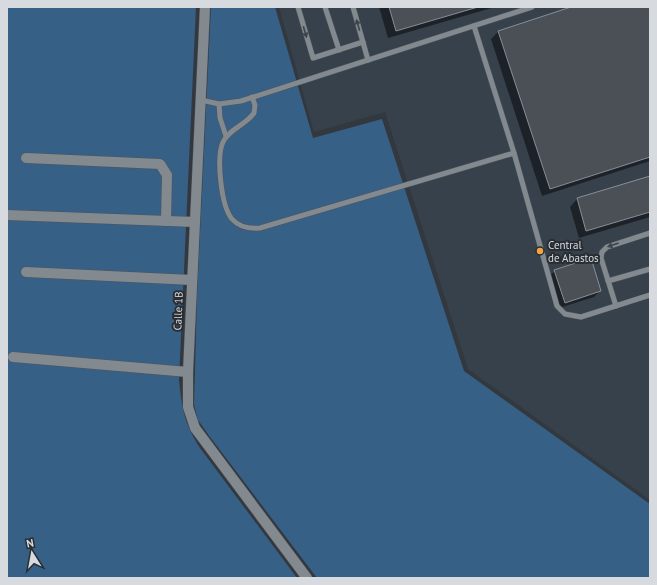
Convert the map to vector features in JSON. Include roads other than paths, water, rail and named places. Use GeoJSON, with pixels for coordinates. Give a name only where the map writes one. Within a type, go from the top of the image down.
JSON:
{"type":"FeatureCollection","features":[{"type":"Feature","properties":{"kind":"street","name":"Calle 1B"},"geometry":{"type":"LineString","coordinates":[[205,7],[194,222],[188,407],[195,428],[308,578]]}},
{"type":"Feature","properties":{"kind":"street"},"geometry":{"type":"LineString","coordinates":[[26,158],[160,164],[167,175],[166,221]]}},
{"type":"Feature","properties":{"kind":"street"},"geometry":{"type":"LineString","coordinates":[[7,215],[194,222]]}},
{"type":"Feature","properties":{"kind":"street"},"geometry":{"type":"LineString","coordinates":[[26,272],[192,280]]}},
{"type":"Feature","properties":{"kind":"street"},"geometry":{"type":"LineString","coordinates":[[13,357],[188,372]]}},
{"type":"Feature","properties":{"kind":"lane"},"geometry":{"type":"LineString","coordinates":[[298,7],[312,58],[363,42]]}},
{"type":"Feature","properties":{"kind":"lane"},"geometry":{"type":"LineString","coordinates":[[325,7],[339,50]]}},
{"type":"Feature","properties":{"kind":"lane"},"geometry":{"type":"LineString","coordinates":[[353,7],[368,60]]}},
{"type":"Feature","properties":{"kind":"lane"},"geometry":{"type":"LineString","coordinates":[[201,100],[218,104],[252,98],[532,7]]}},
{"type":"Feature","properties":{"kind":"lane"},"geometry":{"type":"LineString","coordinates":[[474,26],[514,152],[557,306],[565,314],[581,317],[650,295]]}},
{"type":"Feature","properties":{"kind":"lane"},"geometry":{"type":"LineString","coordinates":[[252,98],[255,109],[252,117],[226,136],[221,148],[219,166],[226,208],[232,220],[248,228],[260,228],[514,152]]}},
{"type":"Feature","properties":{"kind":"lane"},"geometry":{"type":"LineString","coordinates":[[218,104],[220,118],[226,136]]}},
{"type":"Feature","properties":{"kind":"lane"},"geometry":{"type":"LineString","coordinates":[[616,306],[601,258],[602,252],[607,247],[650,233]]}},
{"type":"Feature","properties":{"kind":"lane"},"geometry":{"type":"LineString","coordinates":[[608,281],[650,269]]}},
{"type":"Feature","properties":{"kind":"place","name":"Central de Abastos"},"geometry":{"type":"Point","coordinates":[540,251]}}]}
